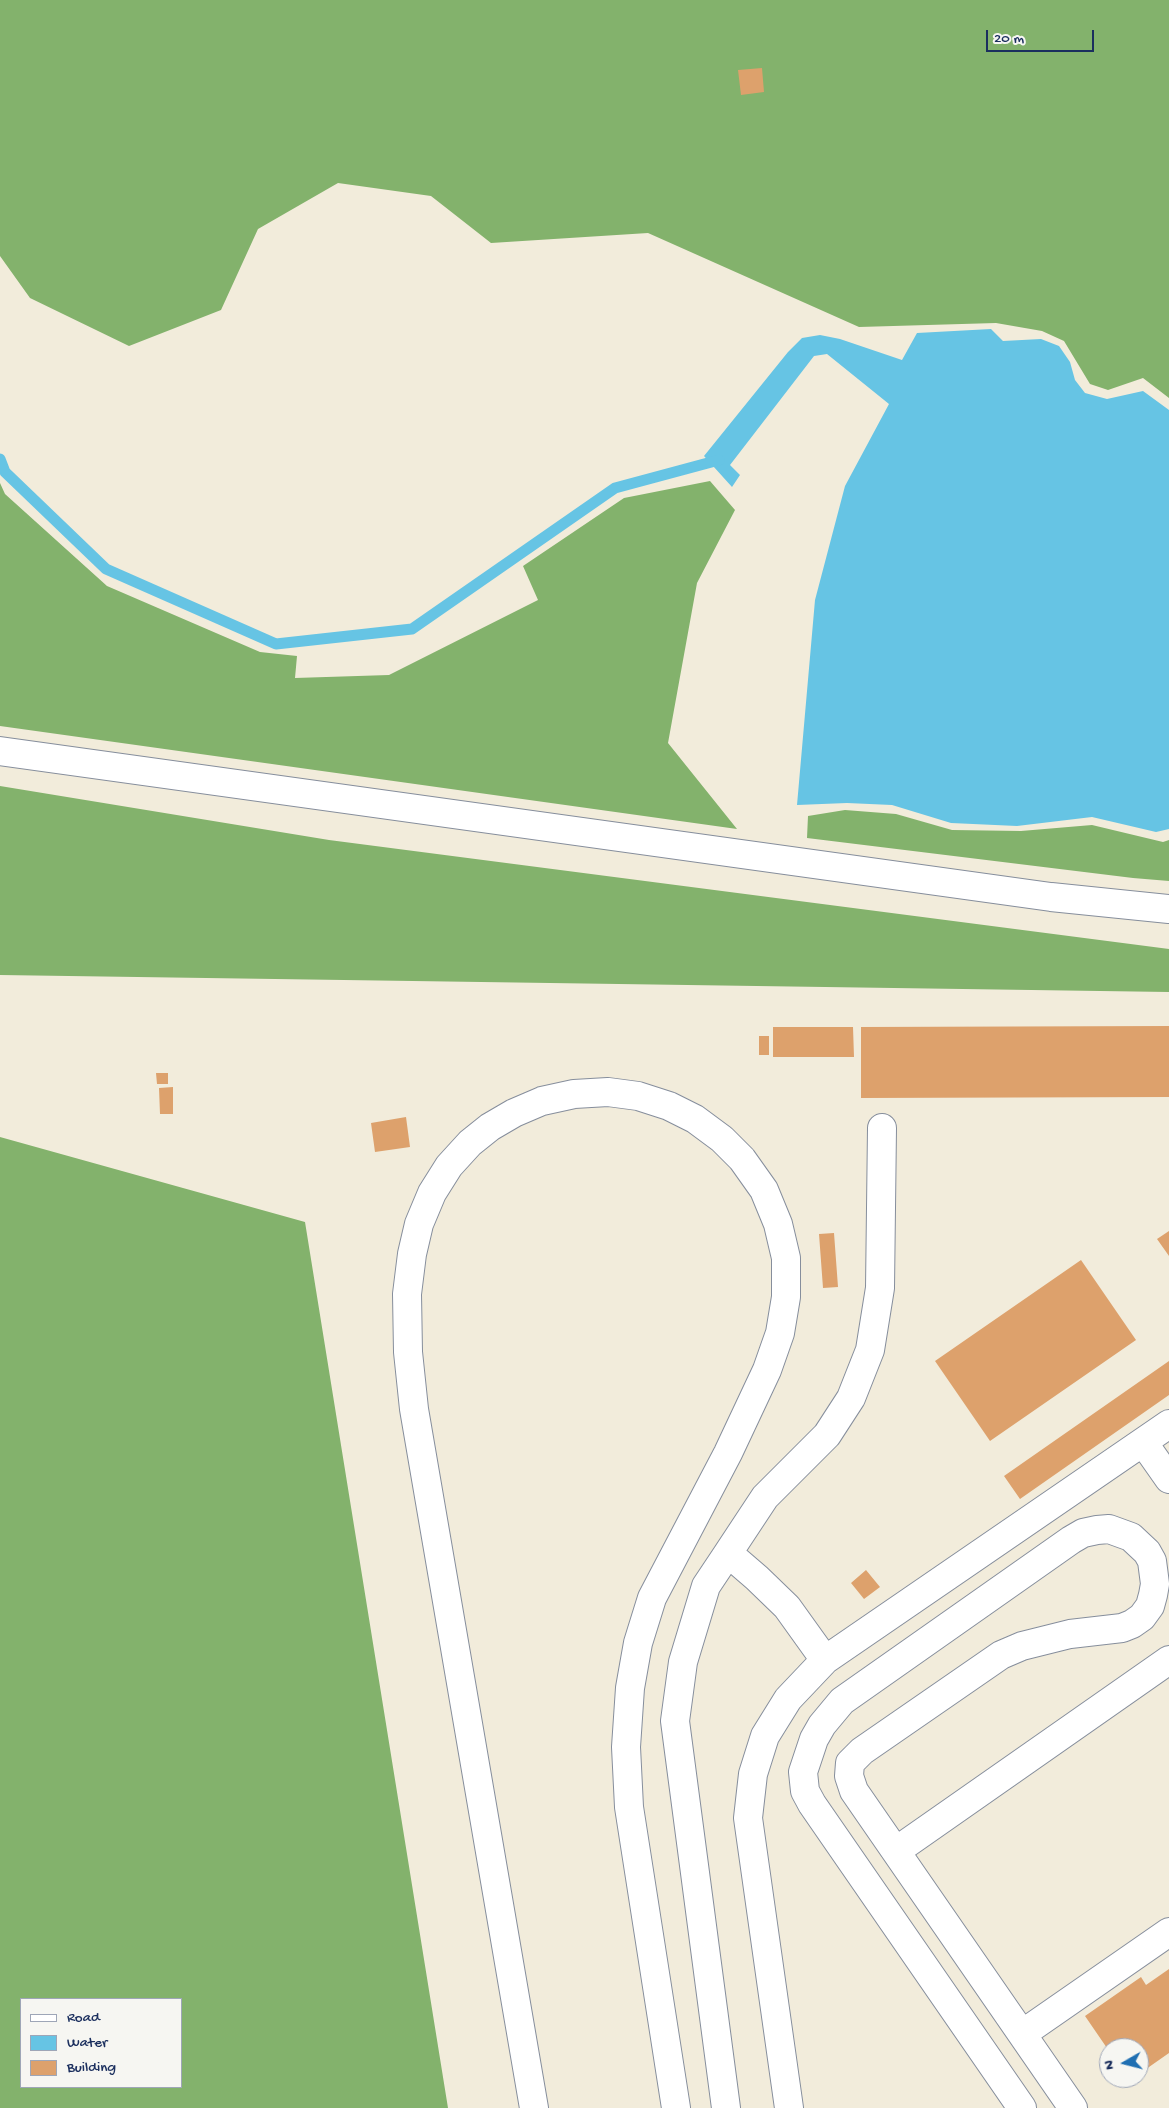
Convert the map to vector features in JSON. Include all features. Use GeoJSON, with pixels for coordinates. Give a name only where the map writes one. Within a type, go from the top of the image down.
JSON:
{"type":"FeatureCollection","features":[{"type":"Feature","properties":{"kind":"street"},"geometry":{"type":"LineString","coordinates":[[0,752],[1051,897],[1169,909]]}},
{"type":"Feature","properties":{"kind":"street"},"geometry":{"type":"LineString","coordinates":[[534,2108],[414,1410],[408,1352],[407,1294],[412,1254],[419,1224],[432,1193],[445,1173],[470,1143],[490,1127],[514,1112],[542,1100],[574,1094],[608,1092],[638,1096],[669,1106],[695,1119],[722,1139],[742,1159],[764,1190],[778,1224],[786,1258],[786,1297],[780,1333],[768,1370],[728,1453],[652,1598],[638,1644],[630,1688],[626,1747],[629,1807],[676,2108]]}},
{"type":"Feature","properties":{"kind":"street"},"geometry":{"type":"LineString","coordinates":[[726,2108],[675,1721],[683,1662],[706,1586],[765,1497],[827,1435],[851,1398],[870,1350],[880,1288],[882,1128]]}},
{"type":"Feature","properties":{"kind":"street"},"geometry":{"type":"LineString","coordinates":[[789,2108],[748,1818],[753,1774],[765,1736],[788,1699],[825,1660],[1169,1424]]}},
{"type":"Feature","properties":{"kind":"street"},"geometry":{"type":"LineString","coordinates":[[1143,1442],[1169,1480]]}},
{"type":"Feature","properties":{"kind":"street"},"geometry":{"type":"LineString","coordinates":[[1022,2108],[812,1804],[805,1791],[803,1772],[808,1754],[822,1725],[842,1700],[1083,1533],[1109,1529],[1131,1537],[1147,1552],[1154,1572],[1154,1596],[1142,1617],[1122,1628],[1070,1634],[1022,1646],[1001,1655],[862,1751],[850,1763],[849,1776],[854,1791],[1073,2108]]}},
{"type":"Feature","properties":{"kind":"street"},"geometry":{"type":"LineString","coordinates":[[728,1554],[757,1578],[787,1607],[825,1660]]}},
{"type":"Feature","properties":{"kind":"street"},"geometry":{"type":"LineString","coordinates":[[896,1851],[1169,1660]]}},
{"type":"Feature","properties":{"kind":"street"},"geometry":{"type":"LineString","coordinates":[[1022,2034],[1169,1932]]}},
{"type":"Feature","properties":{"kind":"green space"},"geometry":{"type":"Polygon","coordinates":[[[0,0],[1169,0],[1169,398],[1143,378],[1108,390],[1090,384],[1064,341],[1042,331],[996,323],[859,327],[648,233],[491,243],[431,196],[338,183],[258,229],[221,310],[129,346],[30,298],[0,256],[0,0]]]}},
{"type":"Feature","properties":{"kind":"green space"},"geometry":{"type":"Polygon","coordinates":[[[710,481],[735,510],[697,583],[668,743],[737,829],[0,726],[0,483],[5,494],[107,586],[260,652],[297,656],[295,678],[389,675],[538,600],[523,566],[624,498],[710,481]]]}},
{"type":"Feature","properties":{"kind":"green space"},"geometry":{"type":"Polygon","coordinates":[[[0,786],[329,840],[1169,949],[1169,992],[0,975],[0,786]]]}},
{"type":"Feature","properties":{"kind":"green space"},"geometry":{"type":"Polygon","coordinates":[[[845,810],[896,814],[952,830],[1021,831],[1092,825],[1163,842],[1169,840],[1169,881],[807,838],[808,816],[845,810]]]}},
{"type":"Feature","properties":{"kind":"green space"},"geometry":{"type":"Polygon","coordinates":[[[0,1137],[305,1222],[448,2108],[0,2108],[0,1137]]]}},
{"type":"Feature","properties":{"kind":"water"},"geometry":{"type":"Polygon","coordinates":[[[991,329],[1003,341],[1041,339],[1059,346],[1070,362],[1075,380],[1085,393],[1107,399],[1143,391],[1169,410],[1169,829],[1156,832],[1092,817],[1017,826],[951,823],[892,805],[847,803],[797,805],[815,600],[845,486],[889,404],[827,354],[814,356],[730,465],[740,475],[732,487],[704,456],[788,352],[802,338],[820,335],[840,339],[902,360],[917,333],[991,329]]]}},
{"type":"Feature","properties":{"kind":"building"},"geometry":{"type":"Polygon","coordinates":[[[762,68],[764,92],[741,95],[738,70],[762,68]]]}},
{"type":"Feature","properties":{"kind":"building"},"geometry":{"type":"Polygon","coordinates":[[[1169,1026],[1169,1097],[861,1098],[861,1027],[1169,1026]]]}},
{"type":"Feature","properties":{"kind":"building"},"geometry":{"type":"Polygon","coordinates":[[[773,1027],[853,1027],[854,1057],[773,1057],[773,1027]]]}},
{"type":"Feature","properties":{"kind":"building"},"geometry":{"type":"Polygon","coordinates":[[[759,1036],[769,1036],[769,1055],[759,1055],[759,1036]]]}},
{"type":"Feature","properties":{"kind":"building"},"geometry":{"type":"Polygon","coordinates":[[[156,1073],[168,1073],[168,1084],[157,1084],[156,1073]]]}},
{"type":"Feature","properties":{"kind":"building"},"geometry":{"type":"Polygon","coordinates":[[[173,1087],[173,1114],[160,1114],[159,1088],[173,1087]]]}},
{"type":"Feature","properties":{"kind":"building"},"geometry":{"type":"Polygon","coordinates":[[[406,1117],[410,1147],[375,1152],[371,1123],[406,1117]]]}},
{"type":"Feature","properties":{"kind":"building"},"geometry":{"type":"Polygon","coordinates":[[[1169,1231],[1169,1256],[1157,1239],[1169,1231]]]}},
{"type":"Feature","properties":{"kind":"building"},"geometry":{"type":"Polygon","coordinates":[[[834,1233],[838,1287],[823,1288],[819,1234],[834,1233]]]}},
{"type":"Feature","properties":{"kind":"building"},"geometry":{"type":"Polygon","coordinates":[[[1081,1260],[1136,1340],[990,1441],[935,1361],[1081,1260]]]}},
{"type":"Feature","properties":{"kind":"building"},"geometry":{"type":"Polygon","coordinates":[[[1169,1361],[1169,1395],[1020,1499],[1004,1476],[1169,1361]]]}},
{"type":"Feature","properties":{"kind":"building"},"geometry":{"type":"Polygon","coordinates":[[[866,1570],[880,1587],[864,1599],[851,1583],[866,1570]]]}},
{"type":"Feature","properties":{"kind":"building"},"geometry":{"type":"Polygon","coordinates":[[[1169,1969],[1169,2053],[1149,2067],[1149,2038],[1100,2038],[1085,2016],[1141,1977],[1146,1985],[1169,1969]]]}},
{"type":"Feature","properties":{"kind":"waterway"},"geometry":{"type":"LineString","coordinates":[[0,459],[5,472],[106,569],[276,644],[412,629],[615,488],[719,460]]}}]}
